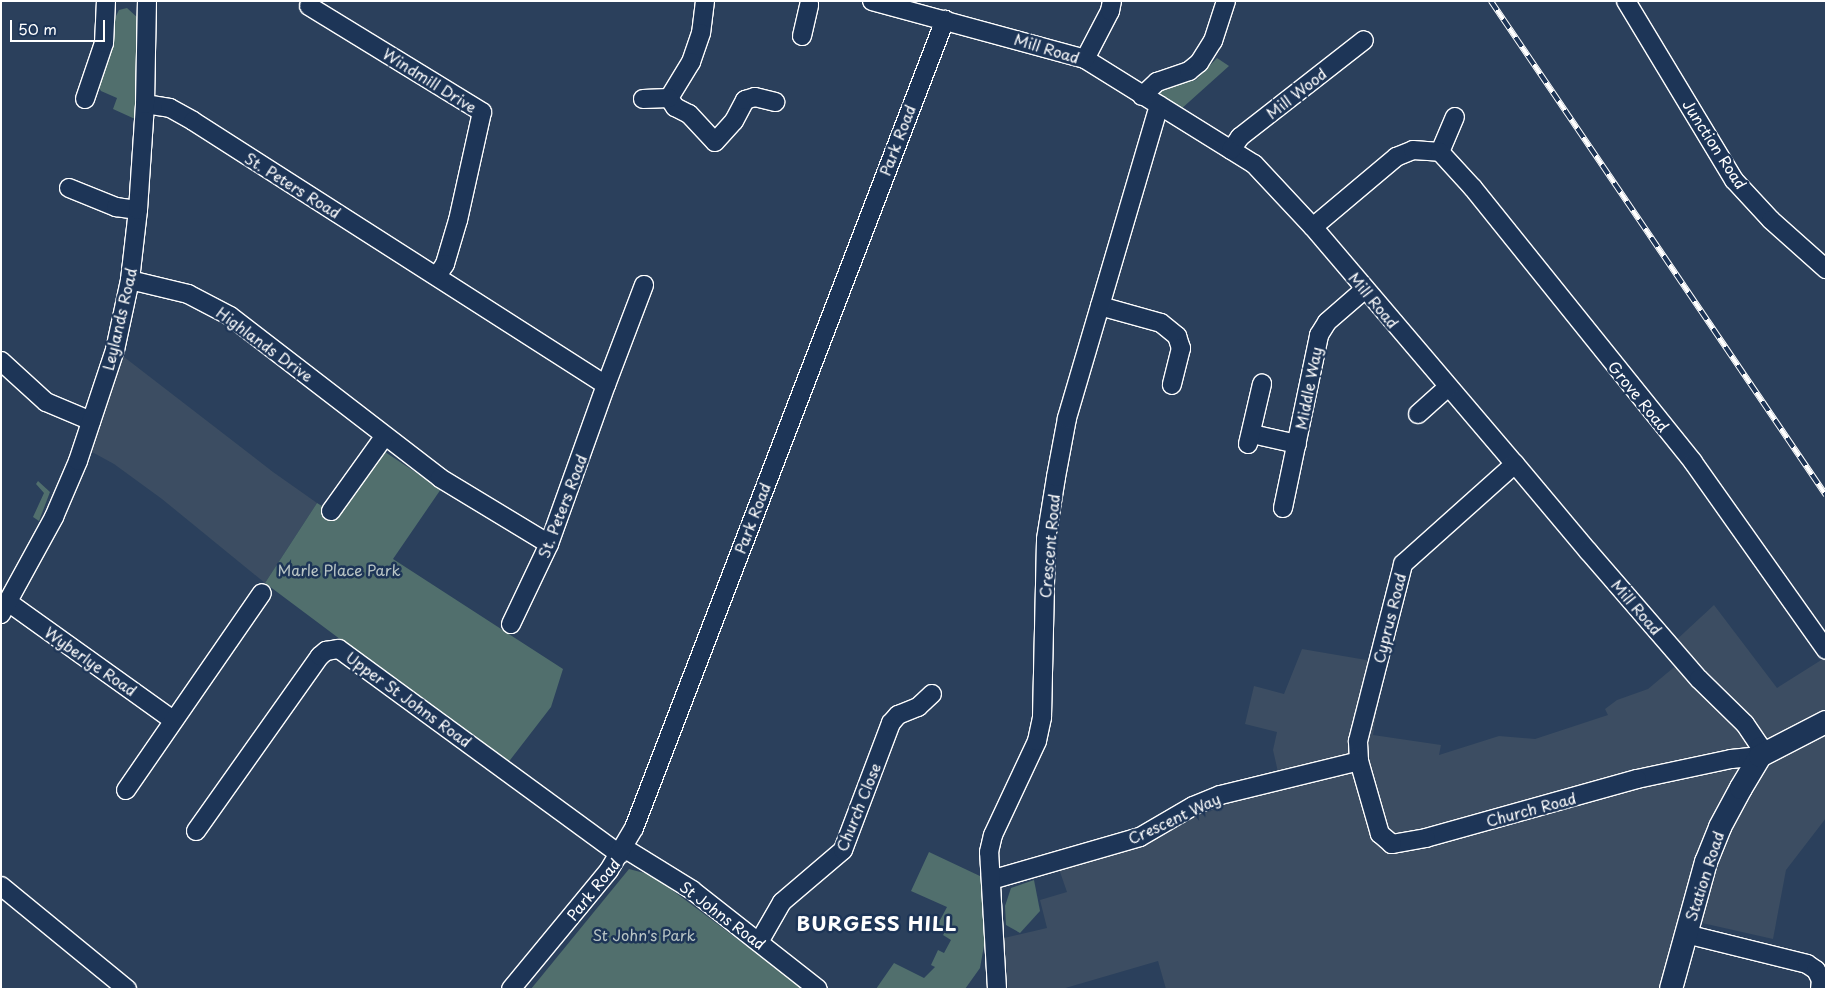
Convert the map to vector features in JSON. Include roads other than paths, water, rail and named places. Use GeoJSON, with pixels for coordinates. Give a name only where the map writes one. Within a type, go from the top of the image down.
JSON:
{"type":"FeatureCollection","features":[{"type":"Feature","properties":{"kind":"main road"},"geometry":{"type":"LineString","coordinates":[[1760,756],[1826,722]]}},
{"type":"Feature","properties":{"kind":"main road","name":"Station Road"},"geometry":{"type":"LineString","coordinates":[[1671,989],[1686,934],[1720,827],[1760,756]]}},
{"type":"Feature","properties":{"kind":"street"},"geometry":{"type":"LineString","coordinates":[[85,98],[104,43],[106,1]]}},
{"type":"Feature","properties":{"kind":"street","name":"Leylands Road"},"geometry":{"type":"LineString","coordinates":[[5,608],[54,517],[91,421],[115,350],[130,280],[138,210],[145,104],[147,1]]}},
{"type":"Feature","properties":{"kind":"street"},"geometry":{"type":"LineString","coordinates":[[669,98],[691,62],[701,33],[705,1]]}},
{"type":"Feature","properties":{"kind":"street","name":"Mill Road"},"geometry":{"type":"LineString","coordinates":[[872,1],[1085,59],[1254,164],[1313,227],[1364,290],[1699,679],[1759,740],[1760,756]]}},
{"type":"Feature","properties":{"kind":"street"},"geometry":{"type":"LineString","coordinates":[[1085,59],[1110,11],[1112,1]]}},
{"type":"Feature","properties":{"kind":"street"},"geometry":{"type":"LineString","coordinates":[[1142,96],[1157,82],[1190,71],[1199,62],[1213,41],[1226,1]]}},
{"type":"Feature","properties":{"kind":"street","name":"Junction Road"},"geometry":{"type":"LineString","coordinates":[[1626,1],[1734,180],[1771,220],[1824,260]]}},
{"type":"Feature","properties":{"kind":"street"},"geometry":{"type":"LineString","coordinates":[[802,36],[805,2]]}},
{"type":"Feature","properties":{"kind":"street","name":"Windmill Drive"},"geometry":{"type":"LineString","coordinates":[[309,6],[482,112],[458,220],[445,264],[437,276]]}},
{"type":"Feature","properties":{"kind":"street","name":"Park Road"},"geometry":{"type":"LineString","coordinates":[[511,989],[622,851],[945,20]]}},
{"type":"Feature","properties":{"kind":"street","name":"Mill Wood"},"geometry":{"type":"LineString","coordinates":[[1231,150],[1240,137],[1364,40]]}},
{"type":"Feature","properties":{"kind":"street"},"geometry":{"type":"LineString","coordinates":[[669,98],[675,107],[689,114],[714,148],[734,121],[745,100],[755,97],[776,102]]}},
{"type":"Feature","properties":{"kind":"street"},"geometry":{"type":"LineString","coordinates":[[643,99],[669,98]]}},
{"type":"Feature","properties":{"kind":"street","name":"St. Peters Road"},"geometry":{"type":"LineString","coordinates":[[145,104],[170,108],[606,385]]}},
{"type":"Feature","properties":{"kind":"street","name":"Crescent Road"},"geometry":{"type":"LineString","coordinates":[[997,989],[989,852],[993,835],[1037,741],[1042,717],[1046,539],[1067,418],[1159,106]]}},
{"type":"Feature","properties":{"kind":"street"},"geometry":{"type":"LineString","coordinates":[[1313,227],[1396,157],[1413,150],[1440,152],[1454,117]]}},
{"type":"Feature","properties":{"kind":"street","name":"Grove Road"},"geometry":{"type":"LineString","coordinates":[[1440,152],[1473,188],[1693,462],[1826,650]]}},
{"type":"Feature","properties":{"kind":"street"},"geometry":{"type":"LineString","coordinates":[[69,188],[116,207],[138,210]]}},
{"type":"Feature","properties":{"kind":"street","name":"Highlands Drive"},"geometry":{"type":"LineString","coordinates":[[130,280],[188,294],[230,316],[310,374],[384,437],[460,491],[549,544]]}},
{"type":"Feature","properties":{"kind":"street","name":"St. Peters Road"},"geometry":{"type":"LineString","coordinates":[[511,624],[549,544],[644,285]]}},
{"type":"Feature","properties":{"kind":"street","name":"Middle Way"},"geometry":{"type":"LineString","coordinates":[[1283,508],[1319,335],[1327,322],[1364,290]]}},
{"type":"Feature","properties":{"kind":"street"},"geometry":{"type":"LineString","coordinates":[[1100,306],[1161,323],[1177,336],[1181,348],[1172,385]]}},
{"type":"Feature","properties":{"kind":"street"},"geometry":{"type":"LineString","coordinates":[[1,361],[46,402],[91,421]]}},
{"type":"Feature","properties":{"kind":"street","name":"Middle Way"},"geometry":{"type":"LineString","coordinates":[[1262,384],[1250,439],[1297,444]]}},
{"type":"Feature","properties":{"kind":"street"},"geometry":{"type":"LineString","coordinates":[[1418,414],[1448,387]]}},
{"type":"Feature","properties":{"kind":"street"},"geometry":{"type":"LineString","coordinates":[[330,511],[384,437]]}},
{"type":"Feature","properties":{"kind":"street","name":"Cyprus Road"},"geometry":{"type":"LineString","coordinates":[[1359,761],[1358,741],[1403,564],[1515,464]]}},
{"type":"Feature","properties":{"kind":"street"},"geometry":{"type":"LineString","coordinates":[[126,790],[262,593]]}},
{"type":"Feature","properties":{"kind":"street","name":"Wyberlye Road"},"geometry":{"type":"LineString","coordinates":[[5,608],[173,720]]}},
{"type":"Feature","properties":{"kind":"street","name":"Upper St Johns Road"},"geometry":{"type":"LineString","coordinates":[[196,831],[320,656],[326,651],[339,649],[622,851]]}},
{"type":"Feature","properties":{"kind":"street","name":"Church Close"},"geometry":{"type":"LineString","coordinates":[[759,942],[782,902],[843,850],[891,723],[898,714],[918,707],[932,694]]}},
{"type":"Feature","properties":{"kind":"street","name":"Church Road"},"geometry":{"type":"LineString","coordinates":[[1359,761],[1380,834],[1392,844],[1400,844],[1637,780],[1730,759],[1760,756]]}},
{"type":"Feature","properties":{"kind":"street","name":"Crescent Way"},"geometry":{"type":"LineString","coordinates":[[992,880],[1140,837],[1193,806],[1220,795],[1359,761]]}},
{"type":"Feature","properties":{"kind":"street","name":"St Johns Road"},"geometry":{"type":"LineString","coordinates":[[622,851],[692,890],[818,989]]}},
{"type":"Feature","properties":{"kind":"street"},"geometry":{"type":"LineString","coordinates":[[1,886],[127,989]]}},
{"type":"Feature","properties":{"kind":"street"},"geometry":{"type":"LineString","coordinates":[[1686,934],[1821,967],[1820,989]]}},
{"type":"Feature","properties":{"kind":"railway"},"geometry":{"type":"LineString","coordinates":[[1491,1],[1826,495]]}},
{"type":"Feature","properties":{"kind":"district","name":"BURGESS HILL"},"geometry":{"type":"Point","coordinates":[877,923]}},
{"type":"Feature","properties":{"kind":"park label","name":"Marle Place Park"},"geometry":{"type":"Point","coordinates":[339,570]}},
{"type":"Feature","properties":{"kind":"park label","name":"St John's Park"},"geometry":{"type":"Point","coordinates":[644,935]}}]}
